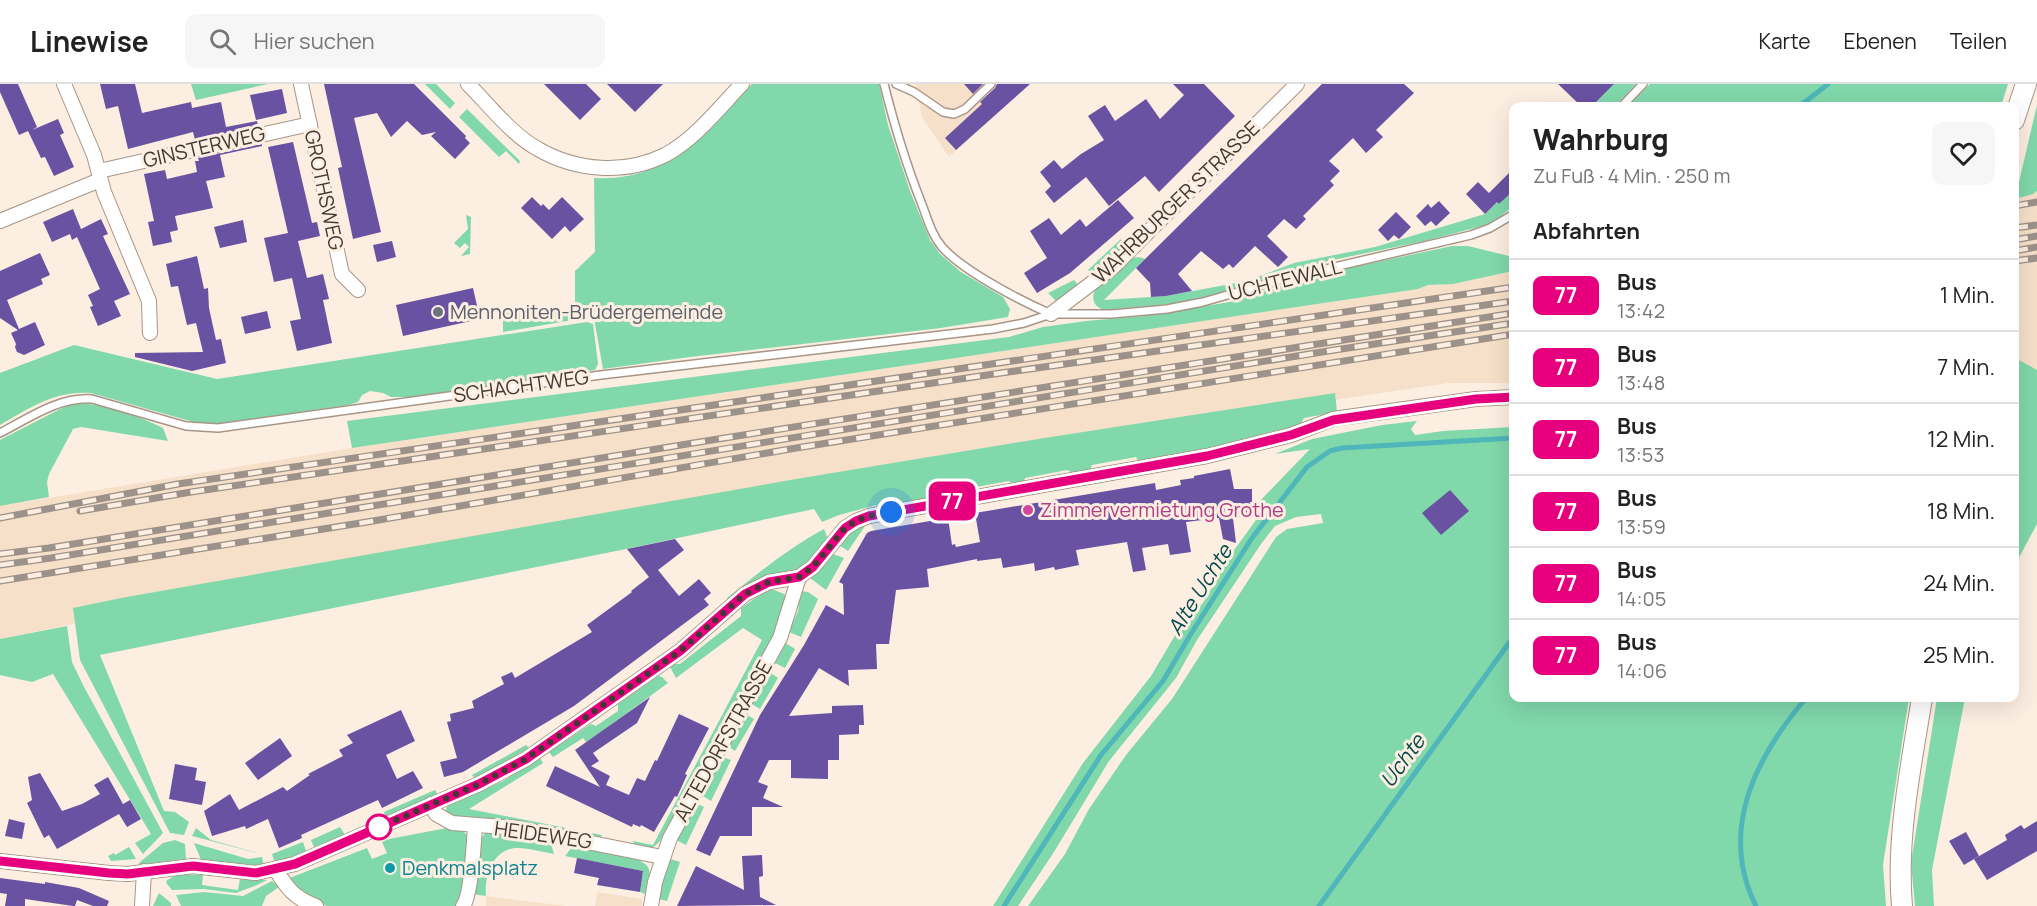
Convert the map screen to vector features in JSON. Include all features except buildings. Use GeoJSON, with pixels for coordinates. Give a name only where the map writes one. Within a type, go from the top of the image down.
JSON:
{"type":"FeatureCollection","features":[{"type":"Feature","properties":{"kind":"street"},"geometry":{"type":"LineString","coordinates":[[64,84],[149,301],[150,333]]}},
{"type":"Feature","properties":{"kind":"street","name":"GROTHSWEG"},"geometry":{"type":"LineString","coordinates":[[301,84],[342,274],[358,290]]}},
{"type":"Feature","properties":{"kind":"street"},"geometry":{"type":"LineString","coordinates":[[468,84],[520,136],[537,149],[581,166],[605,168],[646,163],[666,154],[691,136],[742,84]]}},
{"type":"Feature","properties":{"kind":"street","name":"WAHRBURGER STRASSE"},"geometry":{"type":"LineString","coordinates":[[1051,314],[1113,267],[1298,84]]}},
{"type":"Feature","properties":{"kind":"street"},"geometry":{"type":"LineString","coordinates":[[2019,105],[2026,84]]}},
{"type":"Feature","properties":{"kind":"street","name":"GINSTERWEG"},"geometry":{"type":"LineString","coordinates":[[0,221],[100,175],[310,123]]}},
{"type":"Feature","properties":{"kind":"street"},"geometry":{"type":"LineString","coordinates":[[0,861],[128,874],[193,866],[256,873],[276,870],[295,864],[504,772],[549,744],[680,651],[751,590],[769,582],[799,577],[813,567],[845,528],[869,516],[1207,456],[1291,435],[1333,420],[1476,399],[1509,397]]}},
{"type":"Feature","properties":{"kind":"street","name":"ALTEDORFSTRASSE"},"geometry":{"type":"LineString","coordinates":[[651,906],[662,857],[670,838],[780,638],[799,577]]}},
{"type":"Feature","properties":{"kind":"street"},"geometry":{"type":"LineString","coordinates":[[1902,906],[1901,871],[1904,827],[1921,702]]}},
{"type":"Feature","properties":{"kind":"street","name":"HEIDEWEG"},"geometry":{"type":"LineString","coordinates":[[431,804],[436,814],[452,823],[517,828],[555,834],[662,857]]}},
{"type":"Feature","properties":{"kind":"street"},"geometry":{"type":"LineString","coordinates":[[463,906],[467,896],[475,826]]}},
{"type":"Feature","properties":{"kind":"street"},"geometry":{"type":"LineString","coordinates":[[276,870],[288,890],[306,903],[316,906]]}},
{"type":"Feature","properties":{"kind":"street"},"geometry":{"type":"LineString","coordinates":[[142,906],[144,871]]}},
{"type":"Feature","properties":{"kind":"lane"},"geometry":{"type":"LineString","coordinates":[[885,84],[915,188],[930,228],[942,246],[955,259],[990,282],[1051,314]]}},
{"type":"Feature","properties":{"kind":"lane"},"geometry":{"type":"LineString","coordinates":[[896,84],[914,92],[943,112],[954,114],[965,109],[991,84]]}},
{"type":"Feature","properties":{"kind":"lane"},"geometry":{"type":"LineString","coordinates":[[1626,102],[1643,84]]}},
{"type":"Feature","properties":{"kind":"lane","name":"UCHTEWALL"},"geometry":{"type":"LineString","coordinates":[[1051,314],[1112,314],[1167,309],[1203,302],[1282,279],[1471,235],[1490,228],[1509,217]]}},
{"type":"Feature","properties":{"kind":"lane","name":"SCHACHTWEG"},"geometry":{"type":"LineString","coordinates":[[0,433],[51,406],[76,398],[92,399],[186,426],[218,428],[601,375],[993,329],[1024,323],[1051,314]]}},
{"type":"Feature","properties":{"kind":"shaded area"},"geometry":{"type":"Polygon","coordinates":[[[915,84],[1030,84],[949,157],[922,117],[915,84]]]}},
{"type":"Feature","properties":{"kind":"shaded area"},"geometry":{"type":"Polygon","coordinates":[[[2037,191],[2037,419],[2019,412],[2019,198],[2037,191]]]}},
{"type":"Feature","properties":{"kind":"shaded area"},"geometry":{"type":"Polygon","coordinates":[[[1509,272],[1509,383],[1448,383],[964,456],[382,559],[0,639],[0,506],[352,448],[1418,289],[1428,285],[1453,284],[1509,272]]]}},
{"type":"Feature","properties":{"kind":"shaded area"},"geometry":{"type":"Polygon","coordinates":[[[597,892],[642,899],[642,906],[595,906],[597,892]]]}},
{"type":"Feature","properties":{"kind":"shaded area"},"geometry":{"type":"Polygon","coordinates":[[[486,896],[566,906],[486,906],[486,896]]]}},
{"type":"Feature","properties":{"kind":"green space"},"geometry":{"type":"Polygon","coordinates":[[[191,84],[268,84],[196,100],[191,84]]]}},
{"type":"Feature","properties":{"kind":"green space"},"geometry":{"type":"Polygon","coordinates":[[[425,84],[436,84],[455,103],[450,109],[425,84]]]}},
{"type":"Feature","properties":{"kind":"green space"},"geometry":{"type":"Polygon","coordinates":[[[752,84],[879,84],[888,125],[910,191],[930,240],[940,254],[961,272],[1003,297],[1010,309],[1008,317],[941,328],[603,369],[594,318],[503,332],[503,311],[575,311],[575,271],[595,252],[594,178],[620,177],[644,172],[665,163],[701,136],[752,84]]]}},
{"type":"Feature","properties":{"kind":"green space"},"geometry":{"type":"Polygon","coordinates":[[[1614,84],[1636,84],[1619,102],[1596,102],[1614,84]]]}},
{"type":"Feature","properties":{"kind":"green space"},"geometry":{"type":"Polygon","coordinates":[[[1650,84],[2008,84],[2002,102],[1633,102],[1650,84]]]}},
{"type":"Feature","properties":{"kind":"green space"},"geometry":{"type":"Polygon","coordinates":[[[2037,105],[2037,191],[2019,198],[2019,182],[2037,105]]]}},
{"type":"Feature","properties":{"kind":"green space"},"geometry":{"type":"Polygon","coordinates":[[[467,109],[520,161],[519,164],[506,151],[499,157],[459,117],[467,109]]]}},
{"type":"Feature","properties":{"kind":"green space"},"geometry":{"type":"Polygon","coordinates":[[[1509,194],[1509,209],[1486,225],[1429,240],[1328,261],[1190,302],[1104,310],[1098,307],[1093,300],[1095,290],[1118,267],[1132,258],[1145,259],[1104,300],[1166,296],[1247,281],[1294,263],[1375,247],[1485,214],[1497,202],[1499,204],[1509,194]]]}},
{"type":"Feature","properties":{"kind":"green space"},"geometry":{"type":"Polygon","coordinates":[[[466,215],[471,217],[470,254],[461,256],[469,247],[465,243],[460,248],[454,243],[468,229],[466,215]]]}},
{"type":"Feature","properties":{"kind":"green space"},"geometry":{"type":"Polygon","coordinates":[[[1121,239],[1124,247],[1118,256],[1093,275],[1088,270],[1121,239]]]}},
{"type":"Feature","properties":{"kind":"green space"},"geometry":{"type":"Polygon","coordinates":[[[1452,246],[1468,246],[1509,256],[1509,272],[1453,284],[1428,285],[1418,289],[352,448],[347,421],[1009,337],[1043,327],[1145,316],[1230,302],[1316,275],[1452,246]]]}},
{"type":"Feature","properties":{"kind":"green space"},"geometry":{"type":"Polygon","coordinates":[[[1074,280],[1080,287],[1057,302],[1048,293],[1074,280]]]}},
{"type":"Feature","properties":{"kind":"green space"},"geometry":{"type":"Polygon","coordinates":[[[587,322],[593,324],[598,364],[595,370],[412,397],[391,397],[370,391],[362,395],[358,402],[349,405],[215,424],[197,423],[91,393],[66,394],[43,402],[0,425],[0,373],[74,345],[217,379],[587,322]]]}},
{"type":"Feature","properties":{"kind":"green space"},"geometry":{"type":"Polygon","coordinates":[[[2019,360],[2037,370],[2037,524],[2019,558],[2019,360]]]}},
{"type":"Feature","properties":{"kind":"green space"},"geometry":{"type":"Polygon","coordinates":[[[1335,393],[1337,412],[1304,418],[1298,429],[1281,434],[1275,431],[1202,451],[1139,463],[1136,457],[1092,465],[1090,471],[1075,474],[1067,470],[1025,478],[1023,483],[1013,485],[1009,481],[976,487],[974,491],[877,508],[876,505],[822,522],[814,509],[100,655],[164,811],[175,812],[189,822],[184,835],[170,833],[80,660],[73,608],[796,479],[1335,393]]]}},
{"type":"Feature","properties":{"kind":"green space"},"geometry":{"type":"Polygon","coordinates":[[[76,403],[109,408],[142,419],[163,428],[168,441],[81,427],[73,429],[49,474],[47,482],[49,497],[0,506],[0,440],[76,403]]]}},
{"type":"Feature","properties":{"kind":"green space"},"geometry":{"type":"Polygon","coordinates":[[[1417,421],[1411,429],[1415,435],[1509,427],[1509,702],[1908,702],[1883,865],[1886,906],[1028,906],[1065,854],[1089,809],[1126,755],[1172,699],[1276,537],[1287,529],[1323,523],[1321,514],[1296,517],[1275,526],[1197,640],[1176,678],[1109,761],[1018,906],[993,906],[1083,763],[1151,676],[1180,627],[1203,603],[1232,553],[1256,520],[1252,514],[1258,503],[1310,449],[1275,454],[1312,439],[1382,425],[1417,421]]]}},
{"type":"Feature","properties":{"kind":"green space"},"geometry":{"type":"Polygon","coordinates":[[[865,526],[848,551],[839,545],[854,530],[865,526]]]}},
{"type":"Feature","properties":{"kind":"green space"},"geometry":{"type":"Polygon","coordinates":[[[824,529],[828,539],[809,562],[799,569],[762,577],[730,601],[727,598],[762,570],[824,529]]]}},
{"type":"Feature","properties":{"kind":"green space"},"geometry":{"type":"Polygon","coordinates":[[[833,554],[844,558],[826,590],[810,578],[833,554]]]}},
{"type":"Feature","properties":{"kind":"green space"},"geometry":{"type":"Polygon","coordinates":[[[772,589],[784,594],[787,598],[783,619],[660,841],[650,849],[636,848],[633,841],[653,845],[762,640],[743,628],[676,678],[670,667],[673,664],[680,664],[741,616],[741,608],[772,589]]]}},
{"type":"Feature","properties":{"kind":"green space"},"geometry":{"type":"Polygon","coordinates":[[[801,591],[808,592],[818,599],[801,637],[789,632],[798,611],[801,591]]]}},
{"type":"Feature","properties":{"kind":"green space"},"geometry":{"type":"Polygon","coordinates":[[[67,626],[72,662],[163,833],[143,854],[135,843],[151,834],[53,674],[32,682],[0,675],[0,639],[67,626]]]}},
{"type":"Feature","properties":{"kind":"green space"},"geometry":{"type":"Polygon","coordinates":[[[784,642],[795,649],[785,668],[773,662],[784,642]]]}},
{"type":"Feature","properties":{"kind":"green space"},"geometry":{"type":"Polygon","coordinates":[[[768,671],[778,678],[760,709],[750,703],[768,671]]]}},
{"type":"Feature","properties":{"kind":"green space"},"geometry":{"type":"Polygon","coordinates":[[[658,676],[668,683],[594,737],[586,742],[583,738],[553,757],[549,752],[591,724],[596,726],[618,711],[618,704],[658,676]]]}},
{"type":"Feature","properties":{"kind":"green space"},"geometry":{"type":"Polygon","coordinates":[[[1936,702],[1964,702],[1932,870],[1934,906],[1915,906],[1911,863],[1936,702]]]}},
{"type":"Feature","properties":{"kind":"green space"},"geometry":{"type":"Polygon","coordinates":[[[744,713],[754,719],[735,751],[726,745],[744,713]]]}},
{"type":"Feature","properties":{"kind":"green space"},"geometry":{"type":"Polygon","coordinates":[[[526,745],[529,748],[475,779],[472,775],[526,745]]]}},
{"type":"Feature","properties":{"kind":"green space"},"geometry":{"type":"Polygon","coordinates":[[[720,756],[731,760],[711,801],[698,793],[720,756]]]}},
{"type":"Feature","properties":{"kind":"green space"},"geometry":{"type":"Polygon","coordinates":[[[540,758],[543,763],[469,809],[602,835],[598,841],[590,839],[587,834],[538,826],[462,820],[447,814],[448,805],[503,781],[540,758]]]}},
{"type":"Feature","properties":{"kind":"green space"},"geometry":{"type":"Polygon","coordinates":[[[435,790],[438,795],[386,817],[384,812],[435,790]]]}},
{"type":"Feature","properties":{"kind":"green space"},"geometry":{"type":"Polygon","coordinates":[[[694,802],[704,807],[686,845],[674,839],[694,802]]]}},
{"type":"Feature","properties":{"kind":"green space"},"geometry":{"type":"Polygon","coordinates":[[[340,827],[345,835],[314,847],[311,840],[340,827]]]}},
{"type":"Feature","properties":{"kind":"green space"},"geometry":{"type":"Polygon","coordinates":[[[196,828],[211,840],[261,854],[192,836],[196,828]]]}},
{"type":"Feature","properties":{"kind":"green space","name":"Denkmalsplatz"},"geometry":{"type":"Polygon","coordinates":[[[447,828],[463,831],[469,839],[461,897],[456,906],[327,906],[307,899],[287,879],[367,848],[372,859],[387,853],[382,842],[389,839],[447,828]]]}},
{"type":"Feature","properties":{"kind":"green space"},"geometry":{"type":"Polygon","coordinates":[[[491,831],[551,844],[554,854],[520,848],[503,852],[497,857],[489,871],[486,896],[471,894],[481,839],[485,833],[491,831]]]}},
{"type":"Feature","properties":{"kind":"green space"},"geometry":{"type":"Polygon","coordinates":[[[175,840],[185,844],[186,859],[139,865],[163,843],[175,840]]]}},
{"type":"Feature","properties":{"kind":"green space"},"geometry":{"type":"Polygon","coordinates":[[[303,842],[306,851],[275,864],[272,854],[303,842]]]}},
{"type":"Feature","properties":{"kind":"green space"},"geometry":{"type":"Polygon","coordinates":[[[194,843],[248,859],[262,857],[264,866],[201,860],[194,843]]]}},
{"type":"Feature","properties":{"kind":"green space"},"geometry":{"type":"Polygon","coordinates":[[[129,847],[136,859],[111,861],[108,856],[114,853],[115,855],[129,847]]]}},
{"type":"Feature","properties":{"kind":"green space"},"geometry":{"type":"Polygon","coordinates":[[[572,847],[625,856],[643,863],[648,867],[650,874],[648,895],[640,892],[643,871],[565,856],[572,847]]]}},
{"type":"Feature","properties":{"kind":"green space"},"geometry":{"type":"Polygon","coordinates":[[[667,858],[680,862],[667,901],[658,899],[667,858]]]}},
{"type":"Feature","properties":{"kind":"green space"},"geometry":{"type":"Polygon","coordinates":[[[184,874],[203,875],[202,885],[238,890],[240,879],[267,880],[236,893],[203,889],[172,890],[166,881],[184,874]]]}},
{"type":"Feature","properties":{"kind":"green space"},"geometry":{"type":"Polygon","coordinates":[[[272,881],[279,887],[266,896],[262,906],[181,906],[176,895],[204,892],[243,896],[272,881]]]}},
{"type":"Feature","properties":{"kind":"green space"},"geometry":{"type":"Polygon","coordinates":[[[159,893],[171,903],[171,906],[153,906],[159,893]]]}},
{"type":"Feature","properties":{"kind":"waterway","name":"Uchte"},"geometry":{"type":"LineString","coordinates":[[1805,102],[1828,84]]}},
{"type":"Feature","properties":{"kind":"waterway","name":"Alte Uchte"},"geometry":{"type":"LineString","coordinates":[[1004,906],[1101,755],[1163,681],[1252,538],[1307,467],[1330,451],[1342,448],[1509,438]]}},
{"type":"Feature","properties":{"kind":"waterway","name":"Uchte"},"geometry":{"type":"LineString","coordinates":[[1319,906],[1509,643]]}},
{"type":"Feature","properties":{"kind":"waterway"},"geometry":{"type":"LineString","coordinates":[[1756,906],[1745,878],[1741,850],[1742,822],[1748,796],[1758,770],[1772,745],[1803,702]]}},
{"type":"Feature","properties":{"kind":"railway"},"geometry":{"type":"LineString","coordinates":[[2019,205],[2037,202]]}},
{"type":"Feature","properties":{"kind":"railway"},"geometry":{"type":"LineString","coordinates":[[2019,227],[2037,225]]}},
{"type":"Feature","properties":{"kind":"railway"},"geometry":{"type":"LineString","coordinates":[[2019,239],[2037,236]]}},
{"type":"Feature","properties":{"kind":"railway"},"geometry":{"type":"LineString","coordinates":[[2019,250],[2037,247]]}},
{"type":"Feature","properties":{"kind":"railway"},"geometry":{"type":"LineString","coordinates":[[2019,260],[2037,258]]}},
{"type":"Feature","properties":{"kind":"railway"},"geometry":{"type":"LineString","coordinates":[[0,518],[178,484],[1509,288]]}},
{"type":"Feature","properties":{"kind":"railway"},"geometry":{"type":"LineString","coordinates":[[80,511],[191,492],[1001,373],[1509,302]]}},
{"type":"Feature","properties":{"kind":"railway"},"geometry":{"type":"LineString","coordinates":[[0,554],[1509,314]]}},
{"type":"Feature","properties":{"kind":"railway"},"geometry":{"type":"LineString","coordinates":[[0,565],[1509,324]]}},
{"type":"Feature","properties":{"kind":"railway"},"geometry":{"type":"LineString","coordinates":[[0,581],[373,521],[796,448],[1509,335]]}},
{"type":"Feature","properties":{"kind":"bus line","name":"77"},"geometry":{"type":"LineString","coordinates":[[0,861],[128,874],[193,866],[234,872],[256,873],[276,870],[295,864],[479,784],[526,759],[680,651],[745,594],[769,582],[799,577],[813,567],[845,528],[869,516],[1155,467],[1291,435],[1333,420],[1476,399],[1509,397]]}},
{"type":"Feature","properties":{"kind":"place","name":"Mennoniten-Brüdergemeinde"},"geometry":{"type":"Point","coordinates":[438,312]}},
{"type":"Feature","properties":{"kind":"place","name":"Zimmervermietung Grothe"},"geometry":{"type":"Point","coordinates":[1028,510]}},
{"type":"Feature","properties":{"kind":"place","name":"Denkmalsplatz"},"geometry":{"type":"Point","coordinates":[390,868]}},
{"type":"Feature","properties":{"kind":"route"},"geometry":{"type":"LineString","coordinates":[[379,827],[373,830],[479,784],[526,759],[680,651],[745,594],[769,582],[799,577],[813,567],[845,528],[869,516],[891,512]]}}]}
